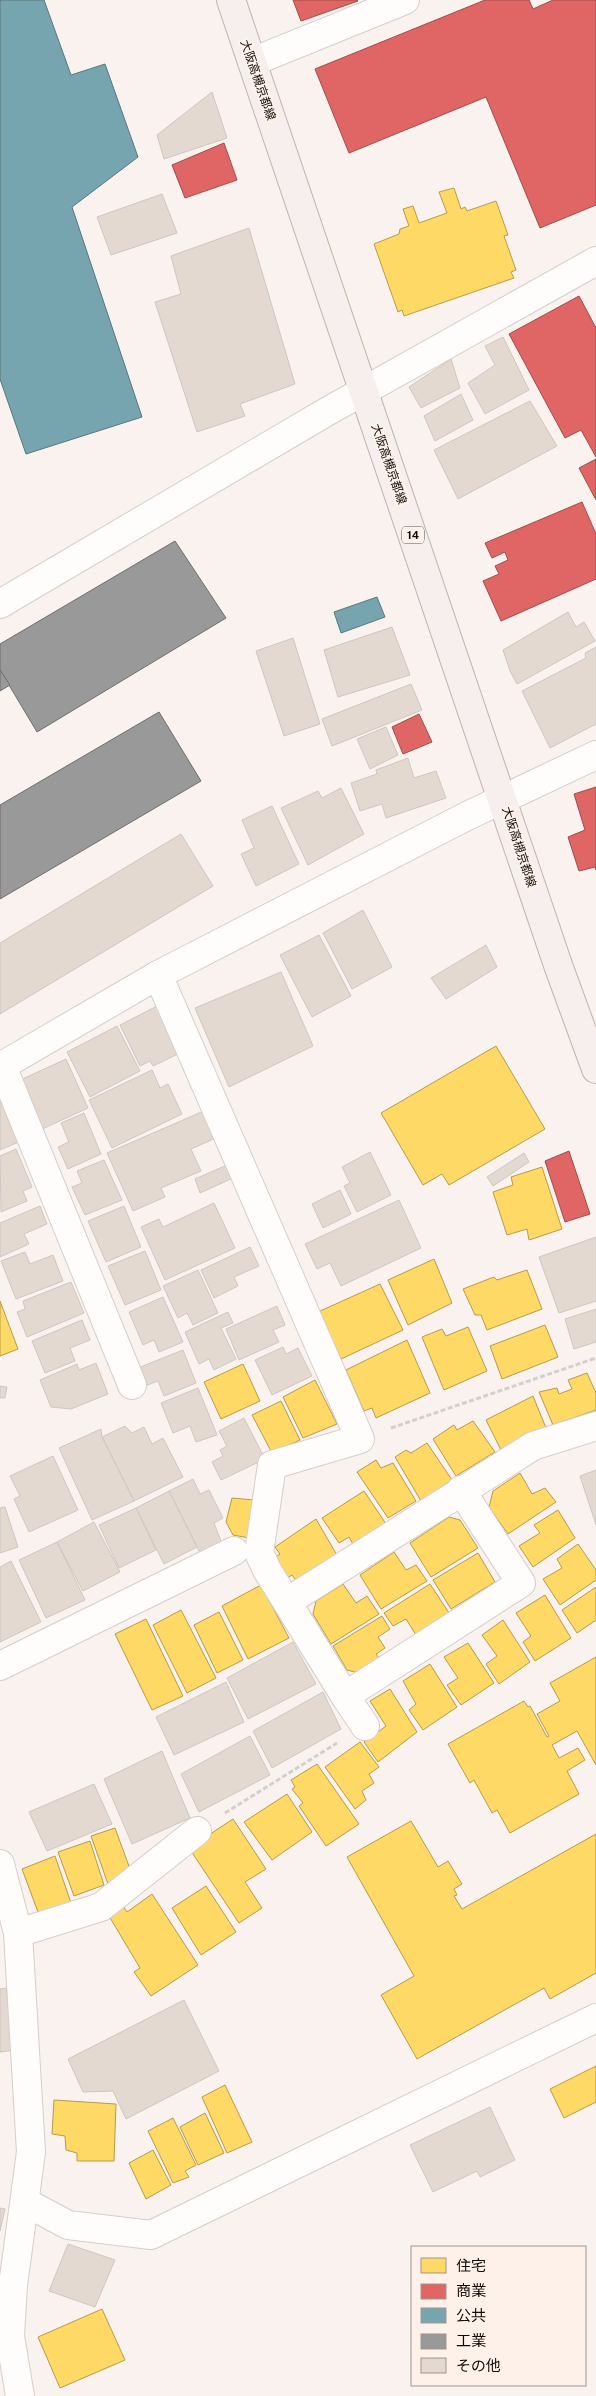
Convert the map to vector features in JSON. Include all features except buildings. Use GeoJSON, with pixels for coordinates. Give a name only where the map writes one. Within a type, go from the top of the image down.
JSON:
{"type":"FeatureCollection","features":[{"type":"Feature","properties":{"kind":"main road","name":"大阪高槻京都線"},"geometry":{"type":"LineString","coordinates":[[231,0],[558,965],[590,1033],[596,1069]]}},
{"type":"Feature","properties":{"kind":"street"},"geometry":{"type":"LineString","coordinates":[[252,62],[406,0]]}},
{"type":"Feature","properties":{"kind":"street"},"geometry":{"type":"LineString","coordinates":[[0,604],[364,391],[596,261]]}},
{"type":"Feature","properties":{"kind":"street"},"geometry":{"type":"LineString","coordinates":[[132,1385],[1,1066],[158,975],[502,798],[596,755]]}},
{"type":"Feature","properties":{"kind":"street"},"geometry":{"type":"LineString","coordinates":[[158,975],[360,1439],[272,1465],[259,1553],[267,1570],[365,1726]]}},
{"type":"Feature","properties":{"kind":"street"},"geometry":{"type":"LineString","coordinates":[[287,1602],[533,1446],[596,1426]]}},
{"type":"Feature","properties":{"kind":"street"},"geometry":{"type":"LineString","coordinates":[[345,1696],[521,1583],[461,1490]]}},
{"type":"Feature","properties":{"kind":"street"},"geometry":{"type":"LineString","coordinates":[[0,1666],[234,1551]]}},
{"type":"Feature","properties":{"kind":"street"},"geometry":{"type":"LineString","coordinates":[[18,1933],[101,1907],[197,1831]]}},
{"type":"Feature","properties":{"kind":"street"},"geometry":{"type":"LineString","coordinates":[[0,1864],[18,1933],[11,1979],[31,2152],[13,2285],[10,2336],[20,2396]]}},
{"type":"Feature","properties":{"kind":"street"},"geometry":{"type":"LineString","coordinates":[[25,2202],[68,2225],[151,2235],[596,2018]]}},
{"type":"Feature","properties":{"kind":"path"},"geometry":{"type":"LineString","coordinates":[[360,1439],[596,1358]]}},
{"type":"Feature","properties":{"kind":"path"},"geometry":{"type":"LineString","coordinates":[[197,1831],[365,1726]]}}]}
